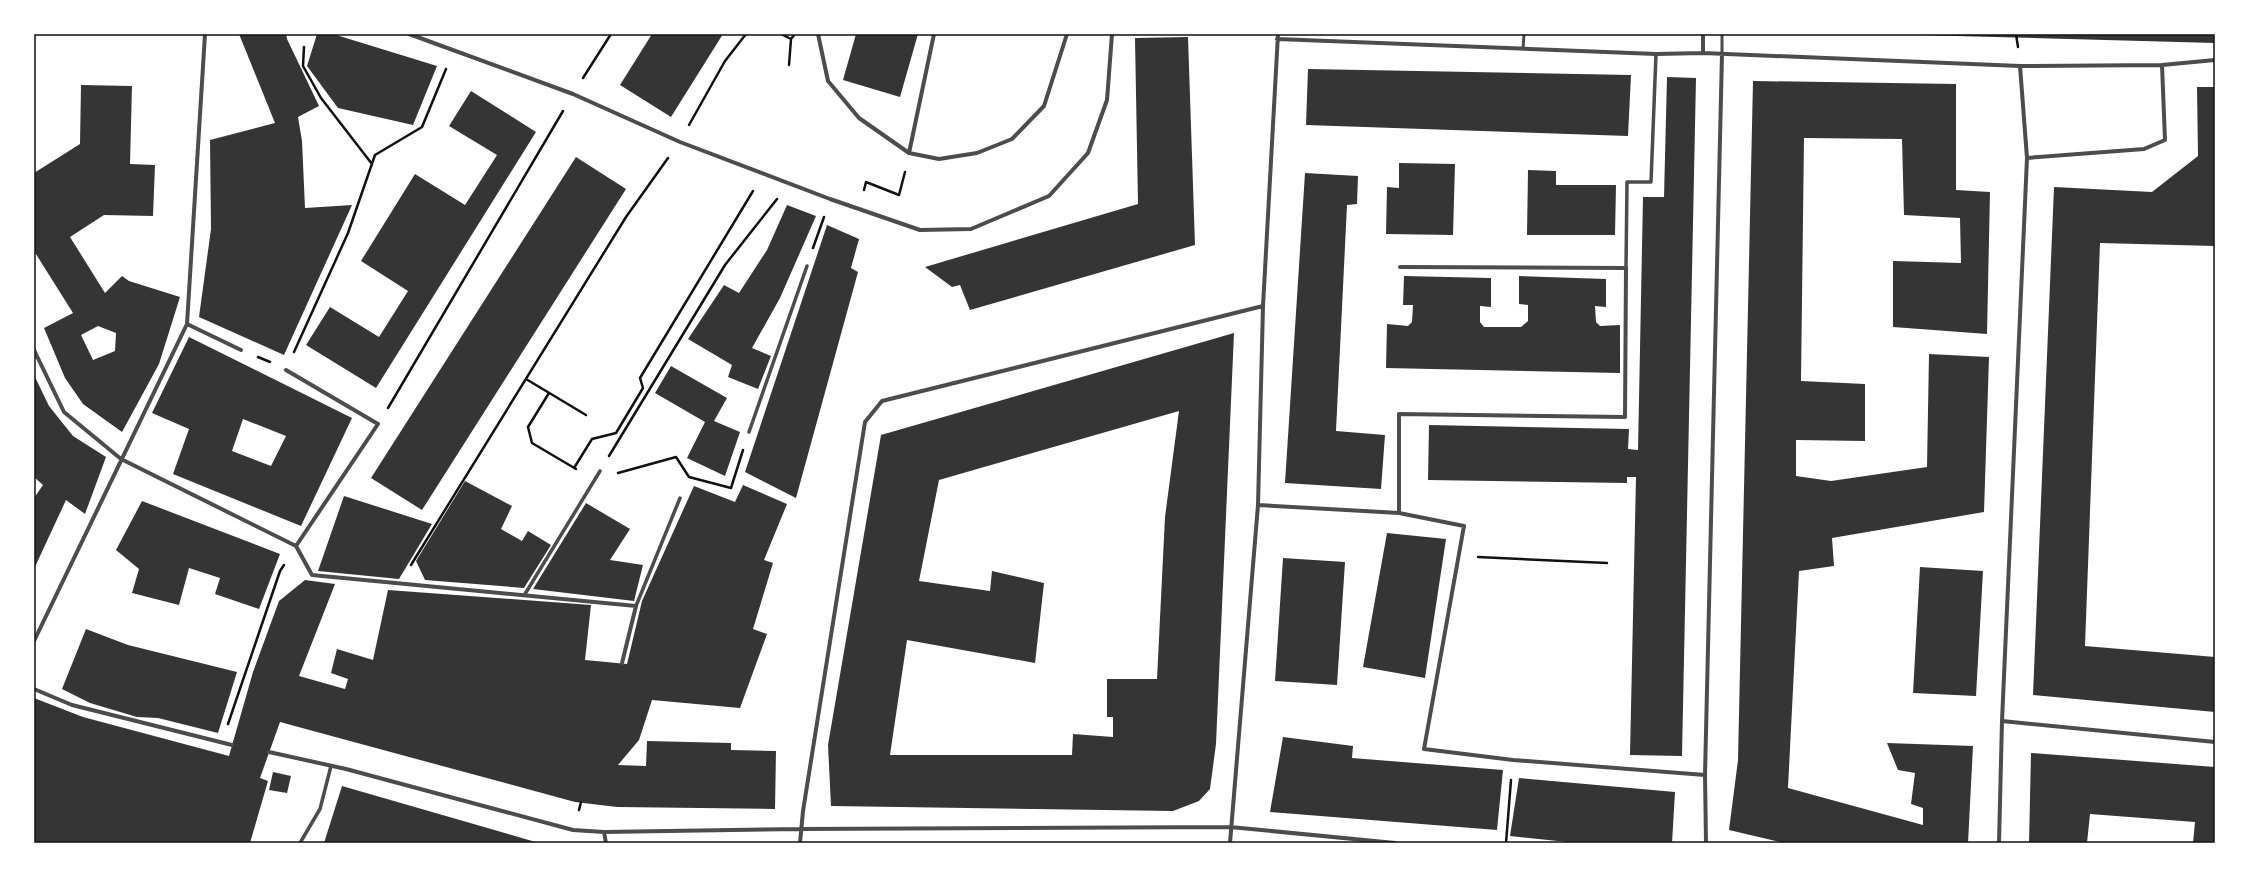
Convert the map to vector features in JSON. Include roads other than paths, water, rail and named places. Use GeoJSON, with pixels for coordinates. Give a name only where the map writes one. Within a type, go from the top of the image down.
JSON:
{"type":"FeatureCollection","features":[{"type":"Feature","properties":{"kind":"street"},"geometry":{"type":"LineString","coordinates":[[34,641],[187,324],[205,34]]}},
{"type":"Feature","properties":{"kind":"street"},"geometry":{"type":"LineString","coordinates":[[409,34],[573,94],[680,142],[856,209],[920,230],[971,229],[1049,196],[1088,153],[1107,100],[1112,34]]}},
{"type":"Feature","properties":{"kind":"street"},"geometry":{"type":"LineString","coordinates":[[818,34],[828,81],[859,118],[910,152],[939,159],[977,153],[1012,139],[1044,106],[1068,34]]}},
{"type":"Feature","properties":{"kind":"street"},"geometry":{"type":"LineString","coordinates":[[910,152],[934,34]]}},
{"type":"Feature","properties":{"kind":"street"},"geometry":{"type":"LineString","coordinates":[[1273,34],[1277,39],[1656,54],[1722,54],[2020,66],[2162,65],[2215,60]]}},
{"type":"Feature","properties":{"kind":"street"},"geometry":{"type":"LineString","coordinates":[[1230,843],[1230,827],[1258,505],[1263,306],[1278,34]]}},
{"type":"Feature","properties":{"kind":"street"},"geometry":{"type":"LineString","coordinates":[[1703,34],[1703,54]]}},
{"type":"Feature","properties":{"kind":"street"},"geometry":{"type":"LineString","coordinates":[[1399,513],[1399,414],[1625,417],[1627,182],[1651,182],[1656,54]]}},
{"type":"Feature","properties":{"kind":"street"},"geometry":{"type":"LineString","coordinates":[[1706,843],[1705,775],[1722,54]]}},
{"type":"Feature","properties":{"kind":"street"},"geometry":{"type":"LineString","coordinates":[[2027,158],[2144,149],[2165,140],[2162,65]]}},
{"type":"Feature","properties":{"kind":"street"},"geometry":{"type":"LineString","coordinates":[[1999,843],[2002,721],[2027,158],[2020,66]]}},
{"type":"Feature","properties":{"kind":"street"},"geometry":{"type":"LineString","coordinates":[[750,432],[807,266]]}},
{"type":"Feature","properties":{"kind":"street"},"geometry":{"type":"LineString","coordinates":[[1400,267],[1626,268]]}},
{"type":"Feature","properties":{"kind":"street"},"geometry":{"type":"LineString","coordinates":[[800,843],[800,829],[865,422],[882,401],[1263,306]]}},
{"type":"Feature","properties":{"kind":"street"},"geometry":{"type":"LineString","coordinates":[[187,324],[241,350]]}},
{"type":"Feature","properties":{"kind":"street"},"geometry":{"type":"LineString","coordinates":[[34,350],[64,412],[121,459],[296,546],[312,575],[525,594],[636,606]]}},
{"type":"Feature","properties":{"kind":"street"},"geometry":{"type":"LineString","coordinates":[[286,370],[378,424],[296,546]]}},
{"type":"Feature","properties":{"kind":"street"},"geometry":{"type":"LineString","coordinates":[[525,594],[600,472]]}},
{"type":"Feature","properties":{"kind":"street"},"geometry":{"type":"LineString","coordinates":[[622,663],[636,606],[680,498]]}},
{"type":"Feature","properties":{"kind":"street"},"geometry":{"type":"LineString","coordinates":[[1258,505],[1399,513],[1464,526],[1424,749],[1513,760],[1705,775]]}},
{"type":"Feature","properties":{"kind":"street"},"geometry":{"type":"LineString","coordinates":[[34,689],[72,705],[232,745]]}},
{"type":"Feature","properties":{"kind":"street"},"geometry":{"type":"LineString","coordinates":[[2002,721],[2215,742]]}},
{"type":"Feature","properties":{"kind":"street"},"geometry":{"type":"LineString","coordinates":[[269,752],[331,766],[573,830],[604,832],[800,829],[1230,827],[1395,843]]}},
{"type":"Feature","properties":{"kind":"street"},"geometry":{"type":"LineString","coordinates":[[300,843],[320,809],[331,766]]}},
{"type":"Feature","properties":{"kind":"street"},"geometry":{"type":"LineString","coordinates":[[604,832],[606,843]]}},
{"type":"Feature","properties":{"kind":"lane"},"geometry":{"type":"LineString","coordinates":[[1524,34],[1524,49]]}},
{"type":"Feature","properties":{"kind":"lane"},"geometry":{"type":"LineString","coordinates":[[1722,34],[1722,54]]}}]}
